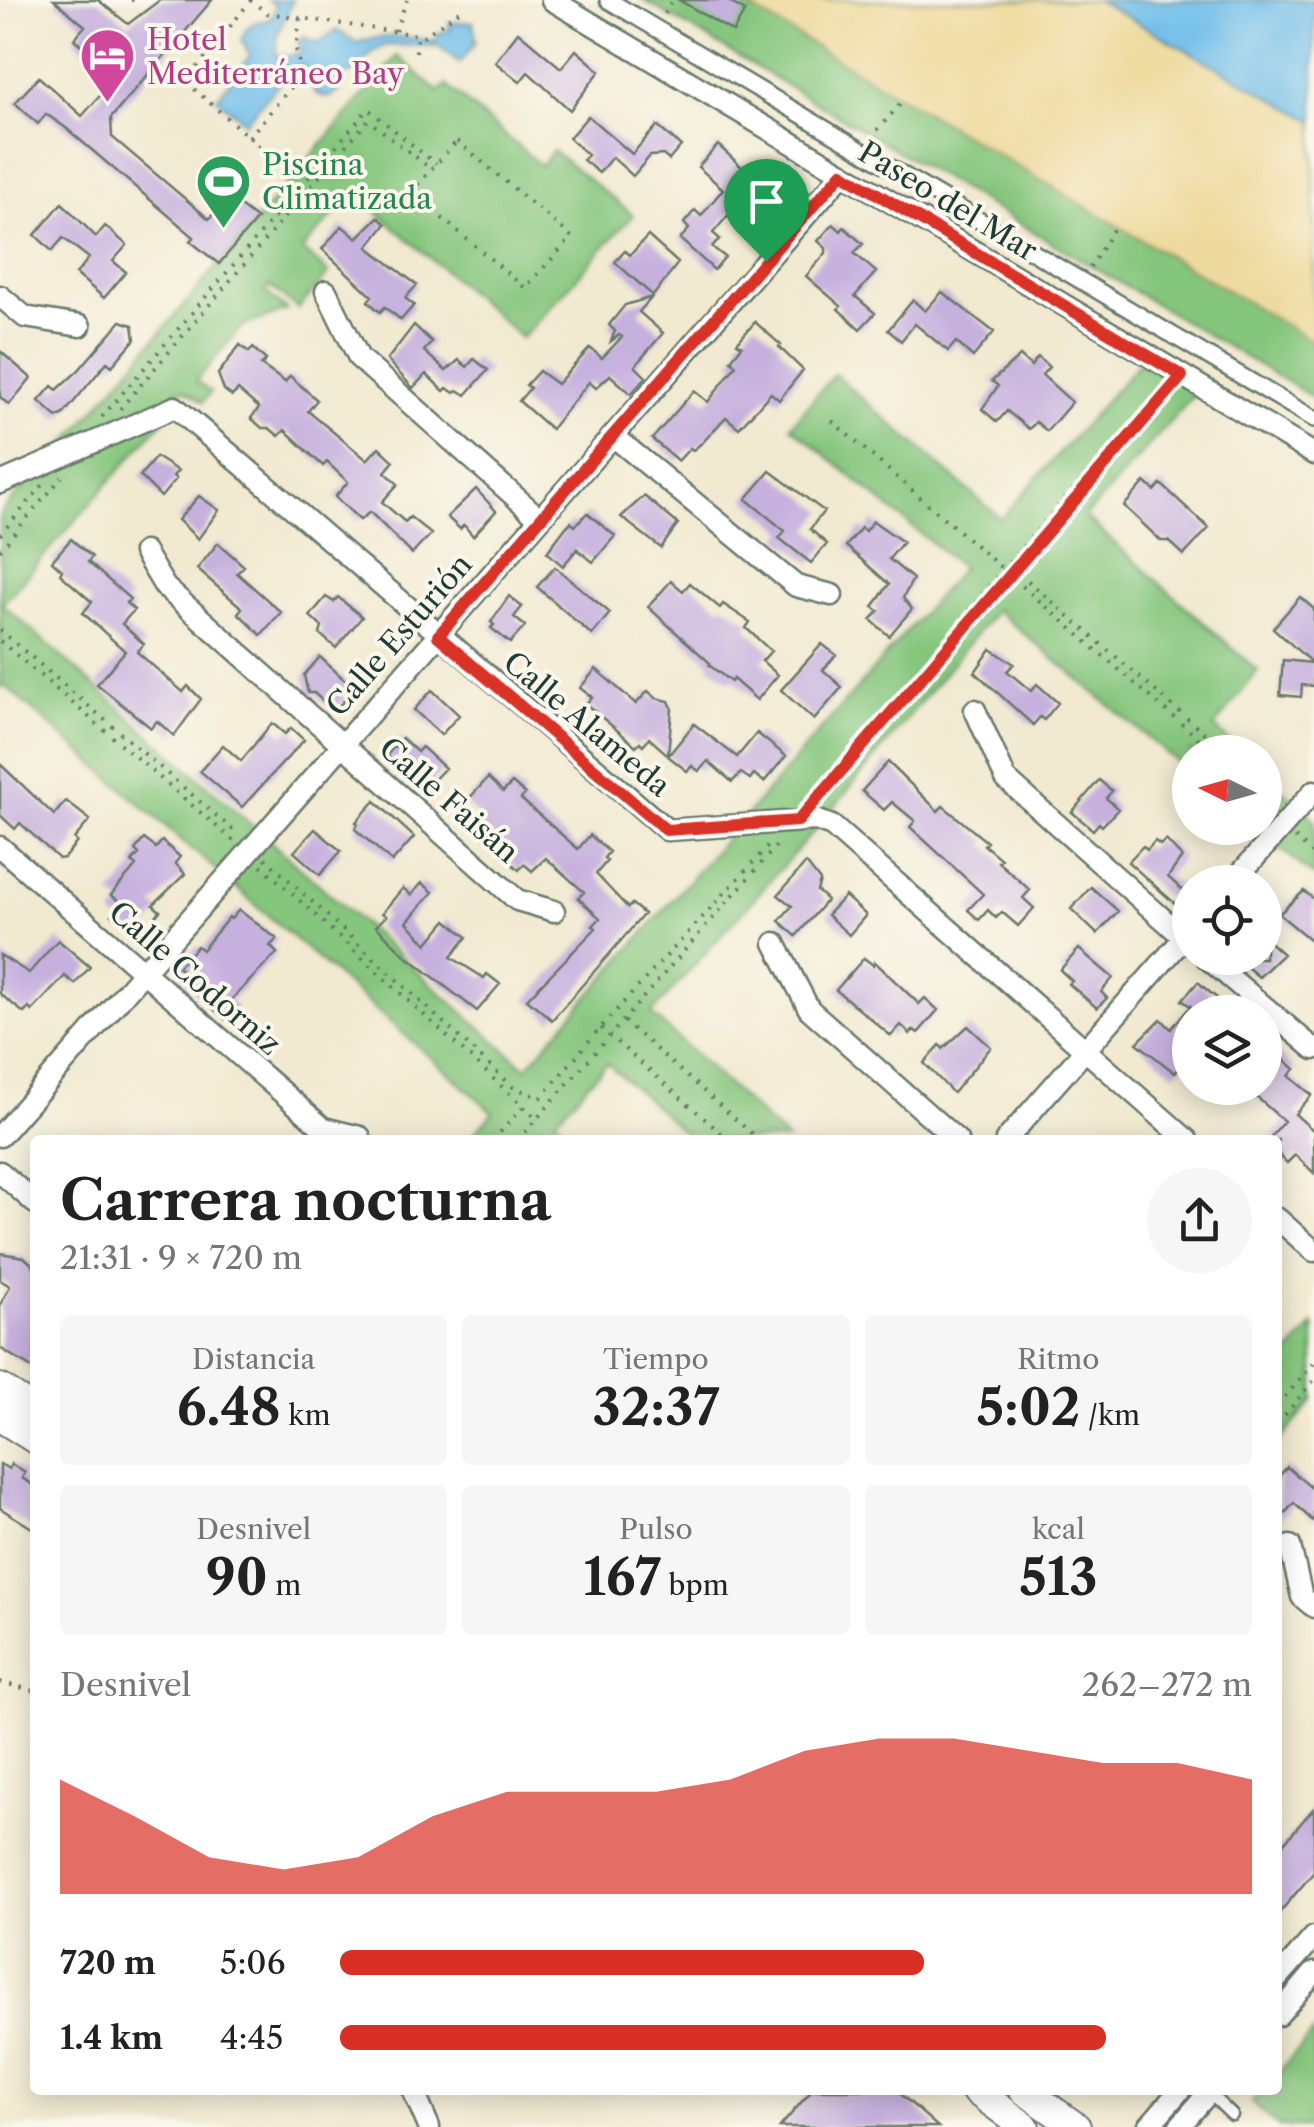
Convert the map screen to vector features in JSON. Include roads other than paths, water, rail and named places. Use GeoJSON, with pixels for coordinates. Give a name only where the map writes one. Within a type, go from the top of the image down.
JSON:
{"type":"FeatureCollection","features":[{"type":"Feature","properties":{"kind":"street","name":"Paseo del Mar"},"geometry":{"type":"LineString","coordinates":[[552,0],[1314,454]]}},
{"type":"Feature","properties":{"kind":"street","name":"Paseo del Mar"},"geometry":{"type":"LineString","coordinates":[[608,0],[1314,418]]}},
{"type":"Feature","properties":{"kind":"street","name":"Calle Esturión"},"geometry":{"type":"LineString","coordinates":[[0,1136],[842,173]]}},
{"type":"Feature","properties":{"kind":"street"},"geometry":{"type":"LineString","coordinates":[[326,291],[359,358],[540,519]]}},
{"type":"Feature","properties":{"kind":"street"},"geometry":{"type":"LineString","coordinates":[[0,296],[25,317],[80,326]]}},
{"type":"Feature","properties":{"kind":"street","name":"Calle Alameda"},"geometry":{"type":"LineString","coordinates":[[0,483],[175,406],[666,830],[816,820],[832,826],[1182,1135]]}},
{"type":"Feature","properties":{"kind":"street"},"geometry":{"type":"LineString","coordinates":[[613,436],[796,586],[832,595]]}},
{"type":"Feature","properties":{"kind":"street","name":"Calle Faisán"},"geometry":{"type":"LineString","coordinates":[[144,552],[165,587],[517,900],[554,911]]}},
{"type":"Feature","properties":{"kind":"street"},"geometry":{"type":"LineString","coordinates":[[975,710],[1006,779],[1172,923]]}},
{"type":"Feature","properties":{"kind":"street"},"geometry":{"type":"LineString","coordinates":[[1248,865],[1314,791]]}},
{"type":"Feature","properties":{"kind":"street","name":"Calle Codorniz"},"geometry":{"type":"LineString","coordinates":[[0,847],[323,1128],[352,1135]]}},
{"type":"Feature","properties":{"kind":"street"},"geometry":{"type":"LineString","coordinates":[[775,943],[809,1009],[950,1135]]}},
{"type":"Feature","properties":{"kind":"street"},"geometry":{"type":"LineString","coordinates":[[1010,1135],[1172,955]]}},
{"type":"Feature","properties":{"kind":"street"},"geometry":{"type":"LineString","coordinates":[[1227,975],[1314,1049]]}},
{"type":"Feature","properties":{"kind":"street"},"geometry":{"type":"LineString","coordinates":[[0,1172],[30,1199]]}},
{"type":"Feature","properties":{"kind":"street"},"geometry":{"type":"LineString","coordinates":[[1282,1223],[1314,1252]]}},
{"type":"Feature","properties":{"kind":"street"},"geometry":{"type":"LineString","coordinates":[[0,1388],[30,1408]]}},
{"type":"Feature","properties":{"kind":"street"},"geometry":{"type":"LineString","coordinates":[[0,1417],[30,1436]]}},
{"type":"Feature","properties":{"kind":"street"},"geometry":{"type":"LineString","coordinates":[[1290,1546],[1302,1596],[1314,1607]]}},
{"type":"Feature","properties":{"kind":"street"},"geometry":{"type":"LineString","coordinates":[[1282,1973],[1314,1936]]}},
{"type":"Feature","properties":{"kind":"street"},"geometry":{"type":"LineString","coordinates":[[1282,2010],[1314,1973]]}},
{"type":"Feature","properties":{"kind":"street"},"geometry":{"type":"LineString","coordinates":[[415,2095],[429,2127]]}},
{"type":"Feature","properties":{"kind":"street"},"geometry":{"type":"LineString","coordinates":[[982,2095],[1025,2127]]}},
{"type":"Feature","properties":{"kind":"street"},"geometry":{"type":"LineString","coordinates":[[1031,2095],[1065,2119]]}},
{"type":"Feature","properties":{"kind":"street"},"geometry":{"type":"LineString","coordinates":[[1039,2095],[1065,2119]]}},
{"type":"Feature","properties":{"kind":"street"},"geometry":{"type":"LineString","coordinates":[[1148,2127],[1176,2095]]}},
{"type":"Feature","properties":{"kind":"street"},"geometry":{"type":"LineString","coordinates":[[1179,2127],[1207,2095]]}},
{"type":"Feature","properties":{"kind":"lane"},"geometry":{"type":"LineString","coordinates":[[1213,2095],[1232,2115]]}},
{"type":"Feature","properties":{"kind":"water"},"geometry":{"type":"Polygon","coordinates":[[[268,0],[293,0],[278,33],[276,56],[302,51],[298,41],[304,37],[318,43],[337,30],[357,43],[386,37],[435,41],[439,33],[451,29],[449,23],[473,22],[476,42],[460,63],[439,46],[386,45],[352,73],[333,78],[339,92],[327,98],[315,93],[303,65],[291,69],[245,122],[217,98],[250,56],[242,40],[246,30],[256,22],[271,19],[276,6],[268,0]]]}},
{"type":"Feature","properties":{"kind":"water"},"geometry":{"type":"Polygon","coordinates":[[[1097,0],[1314,0],[1314,121],[1097,0]]]}},
{"type":"Feature","properties":{"kind":"place","name":"Hotel Mediterráneo Bay"},"geometry":{"type":"Point","coordinates":[108,105]}},
{"type":"Feature","properties":{"kind":"place","name":"Piscina Climatizada"},"geometry":{"type":"Point","coordinates":[223,230]}}]}
